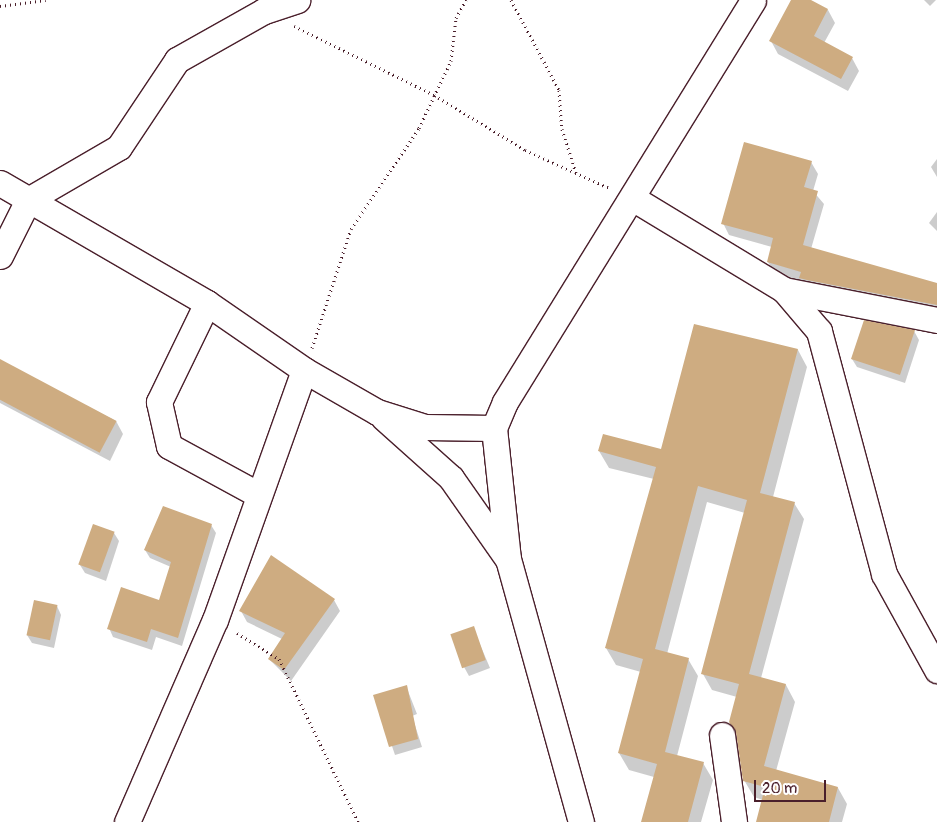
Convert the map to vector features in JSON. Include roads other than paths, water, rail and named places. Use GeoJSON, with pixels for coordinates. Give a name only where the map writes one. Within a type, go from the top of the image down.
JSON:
{"type":"FeatureCollection","features":[{"type":"Feature","properties":{"kind":"street"},"geometry":{"type":"LineString","coordinates":[[0,256],[28,200],[119,147],[178,60],[264,11],[297,0]]}},
{"type":"Feature","properties":{"kind":"street"},"geometry":{"type":"LineString","coordinates":[[581,822],[508,559],[494,428],[505,402],[634,199],[753,0]]}},
{"type":"Feature","properties":{"kind":"street"},"geometry":{"type":"LineString","coordinates":[[0,183],[207,303],[304,370],[377,412],[451,478],[508,559]]}},
{"type":"Feature","properties":{"kind":"street"},"geometry":{"type":"LineString","coordinates":[[634,199],[784,290],[819,331],[884,574],[937,670]]}},
{"type":"Feature","properties":{"kind":"street"},"geometry":{"type":"LineString","coordinates":[[784,290],[937,320]]}},
{"type":"Feature","properties":{"kind":"street"},"geometry":{"type":"LineString","coordinates":[[207,303],[159,402],[169,446],[260,495]]}},
{"type":"Feature","properties":{"kind":"street"},"geometry":{"type":"LineString","coordinates":[[127,822],[215,620],[304,370]]}},
{"type":"Feature","properties":{"kind":"street"},"geometry":{"type":"LineString","coordinates":[[377,412],[425,427],[494,428]]}},
{"type":"Feature","properties":{"kind":"street"},"geometry":{"type":"LineString","coordinates":[[722,735],[734,822]]}}]}
